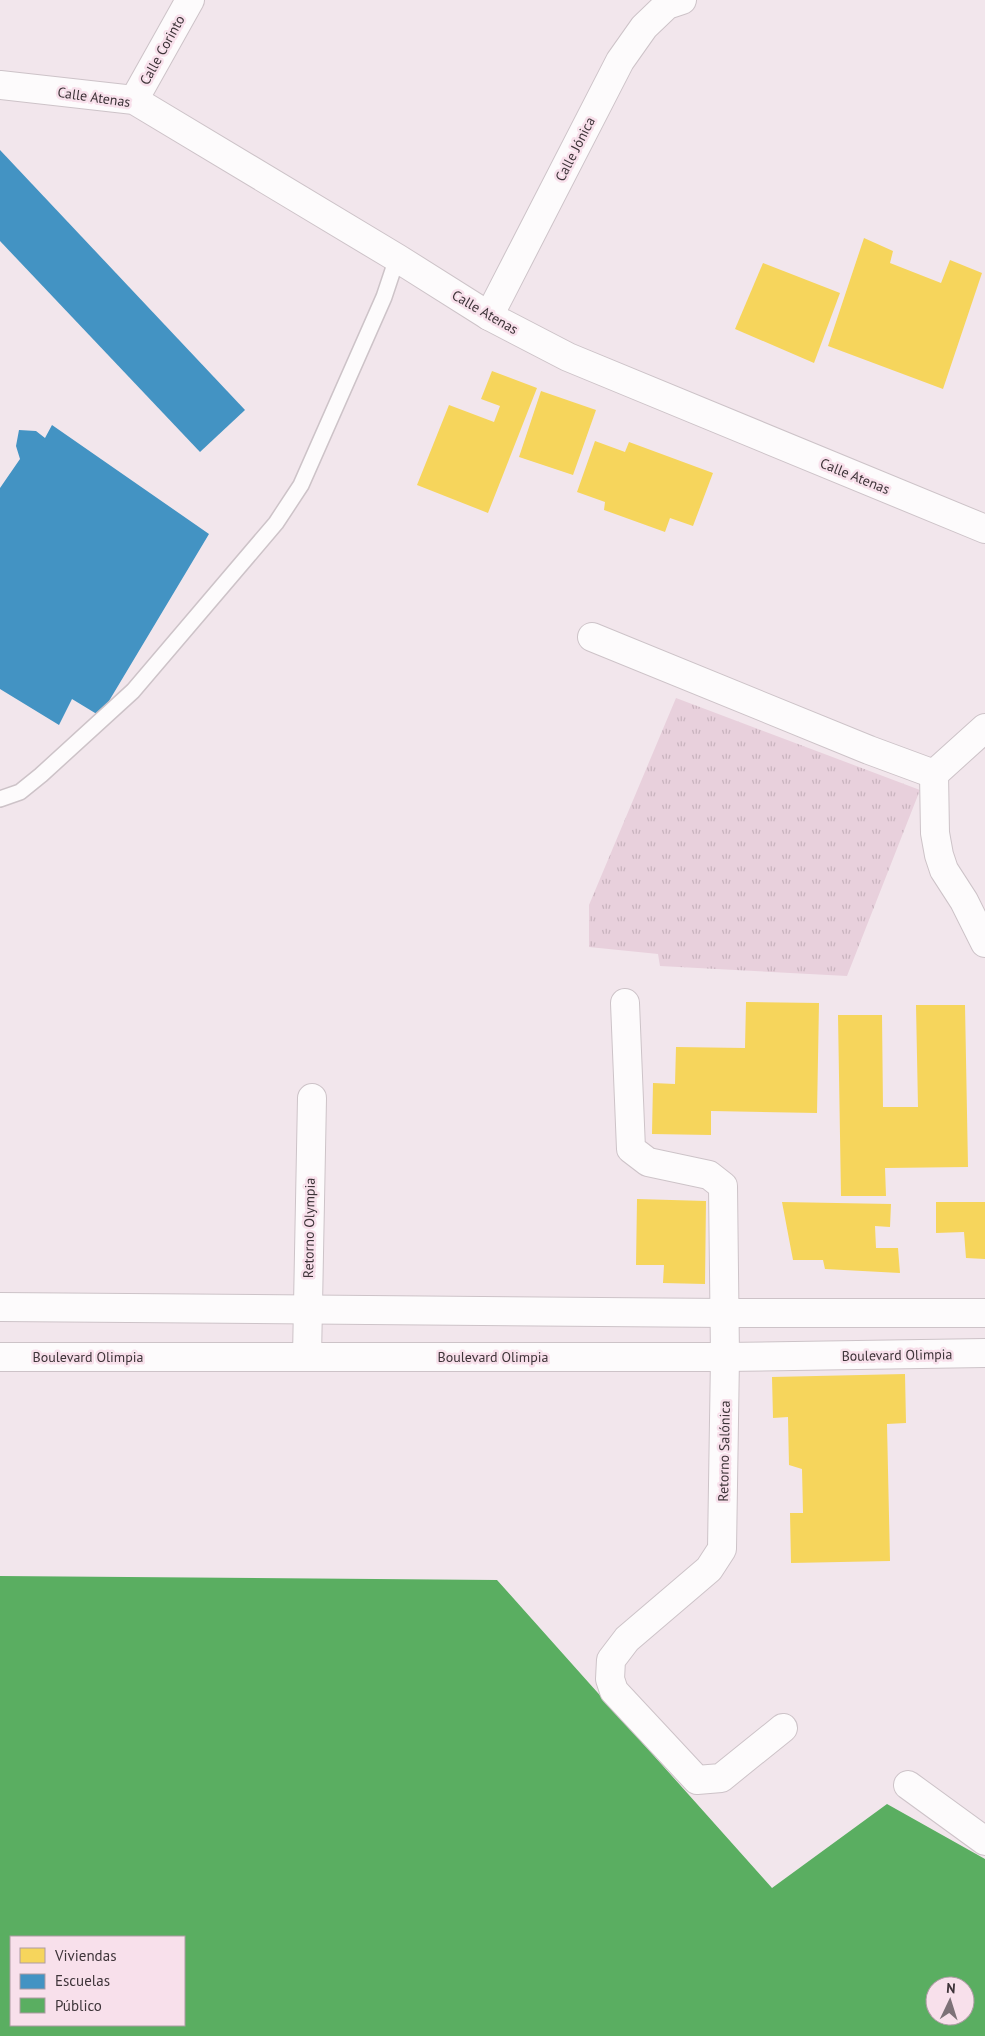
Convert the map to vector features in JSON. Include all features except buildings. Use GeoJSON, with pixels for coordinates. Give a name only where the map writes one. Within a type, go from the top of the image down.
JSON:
{"type":"FeatureCollection","features":[{"type":"Feature","properties":{"kind":"street","name":"Calle Corinto"},"geometry":{"type":"LineString","coordinates":[[134,100],[190,0]]}},
{"type":"Feature","properties":{"kind":"street","name":"Calle Jónica"},"geometry":{"type":"LineString","coordinates":[[489,316],[620,62],[644,27],[667,5],[682,0]]}},
{"type":"Feature","properties":{"kind":"street","name":"Calle Atenas"},"geometry":{"type":"LineString","coordinates":[[0,85],[134,100],[397,258],[489,316],[568,357],[985,529]]}},
{"type":"Feature","properties":{"kind":"street"},"geometry":{"type":"LineString","coordinates":[[592,637],[869,750],[934,774]]}},
{"type":"Feature","properties":{"kind":"street"},"geometry":{"type":"LineString","coordinates":[[985,728],[934,774],[935,833],[939,855],[944,870],[964,901],[985,943]]}},
{"type":"Feature","properties":{"kind":"street","name":"Retorno Salónica"},"geometry":{"type":"LineString","coordinates":[[625,1003],[631,1149],[648,1162],[709,1175],[723,1186],[725,1357],[722,1549],[709,1569],[627,1639],[611,1660],[610,1679],[614,1691],[697,1780],[721,1778],[783,1728]]}},
{"type":"Feature","properties":{"kind":"street","name":"Retorno Olympia"},"geometry":{"type":"LineString","coordinates":[[307,1357],[312,1098]]}},
{"type":"Feature","properties":{"kind":"street"},"geometry":{"type":"LineString","coordinates":[[0,1307],[725,1313],[985,1313]]}},
{"type":"Feature","properties":{"kind":"street","name":"Boulevard Olimpia"},"geometry":{"type":"LineString","coordinates":[[0,1357],[725,1357],[985,1353]]}},
{"type":"Feature","properties":{"kind":"street"},"geometry":{"type":"LineString","coordinates":[[908,1785],[985,1841]]}},
{"type":"Feature","properties":{"kind":"lane"},"geometry":{"type":"LineString","coordinates":[[0,799],[20,792],[41,775],[133,691],[276,523],[302,486],[384,297],[397,258]]}},
{"type":"Feature","properties":{"kind":"green space"},"geometry":{"type":"Polygon","coordinates":[[[676,698],[920,790],[847,976],[660,966],[658,954],[589,947],[589,905],[676,698]]]}}]}
